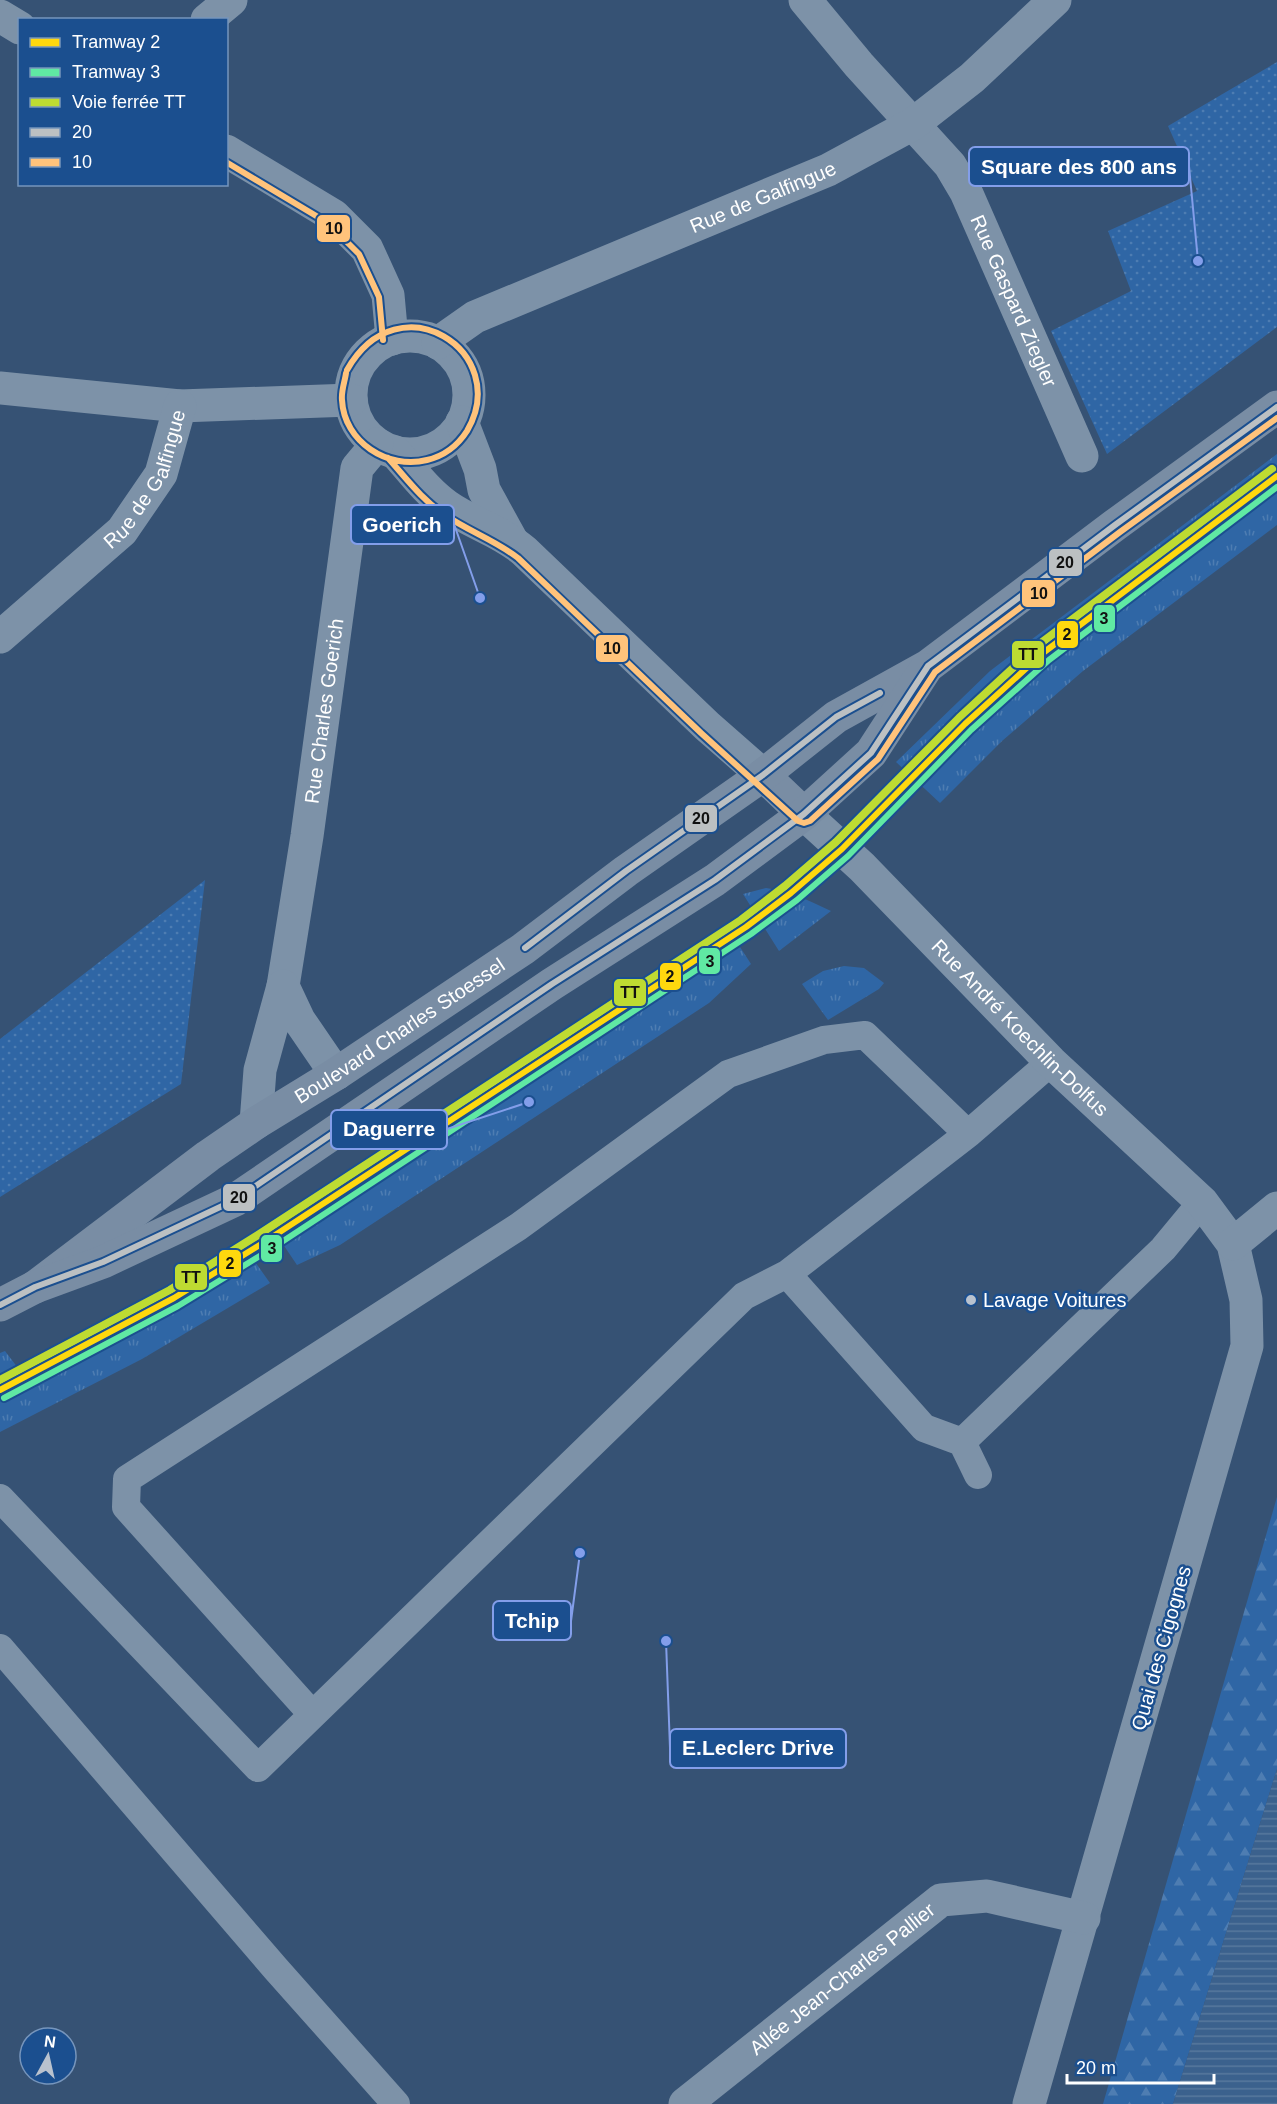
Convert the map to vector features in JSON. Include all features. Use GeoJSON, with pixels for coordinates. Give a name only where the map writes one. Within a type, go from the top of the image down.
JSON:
{"type":"FeatureCollection","features":[{"type":"Feature","properties":{"kind":"main road","name":"Boulevard Charles Stoessel"},"geometry":{"type":"LineString","coordinates":[[35,1287],[208,1156],[524,949],[626,871],[763,775],[836,717],[928,666],[1277,407]]}},
{"type":"Feature","properties":{"kind":"main road","name":"Boulevard Charles Stoessel"},"geometry":{"type":"LineString","coordinates":[[0,1305],[35,1287],[103,1262],[235,1200],[552,984],[715,880],[804,814],[871,753],[928,666]]}},
{"type":"Feature","properties":{"kind":"main road"},"geometry":{"type":"LineString","coordinates":[[763,775],[804,814]]}},
{"type":"Feature","properties":{"kind":"street"},"geometry":{"type":"LineString","coordinates":[[209,18],[231,0]]}},
{"type":"Feature","properties":{"kind":"street","name":"Rue Gaspard Ziegler"},"geometry":{"type":"LineString","coordinates":[[805,0],[859,65],[950,165],[966,192],[1082,456]]}},
{"type":"Feature","properties":{"kind":"street","name":"Rue de Galfingue"},"geometry":{"type":"LineString","coordinates":[[438,344],[476,317],[828,170],[913,124],[972,78],[1055,0]]}},
{"type":"Feature","properties":{"kind":"street"},"geometry":{"type":"LineString","coordinates":[[0,16],[18,27]]}},
{"type":"Feature","properties":{"kind":"street"},"geometry":{"type":"LineString","coordinates":[[228,152],[334,216],[367,249],[388,295],[392,339]]}},
{"type":"Feature","properties":{"kind":"street"},"geometry":{"type":"LineString","coordinates":[[386,448],[414,454],[434,449],[450,438],[462,422],[468,408],[469,393],[462,365],[452,353],[424,337],[408,336],[392,339],[370,352],[355,374],[351,400],[359,425],[447,506],[512,541],[706,726],[763,775]]}},
{"type":"Feature","properties":{"kind":"street"},"geometry":{"type":"LineString","coordinates":[[0,388],[180,406]]}},
{"type":"Feature","properties":{"kind":"street","name":"Rue de Galfingue"},"geometry":{"type":"LineString","coordinates":[[0,637],[122,531],[161,474],[180,406],[351,400]]}},
{"type":"Feature","properties":{"kind":"street"},"geometry":{"type":"LineString","coordinates":[[462,422],[480,469],[484,490],[512,541]]}},
{"type":"Feature","properties":{"kind":"street","name":"Rue Charles Goerich"},"geometry":{"type":"LineString","coordinates":[[256,1123],[260,1070],[283,986],[310,815],[357,468],[386,448]]}},
{"type":"Feature","properties":{"kind":"street","name":"Rue André Koechlin-Dolfus"},"geometry":{"type":"LineString","coordinates":[[804,814],[862,867],[1051,1062],[1202,1202],[1233,1244]]}},
{"type":"Feature","properties":{"kind":"street"},"geometry":{"type":"LineString","coordinates":[[283,986],[299,1020],[336,1074]]}},
{"type":"Feature","properties":{"kind":"street"},"geometry":{"type":"LineString","coordinates":[[1233,1244],[1277,1208]]}},
{"type":"Feature","properties":{"kind":"street","name":"Quai des Cigognes"},"geometry":{"type":"LineString","coordinates":[[1029,2104],[1247,1346],[1246,1300],[1233,1244]]}},
{"type":"Feature","properties":{"kind":"street","name":"Allée Jean-Charles Pallier"},"geometry":{"type":"LineString","coordinates":[[685,2104],[941,1900],[987,1896],[1084,1918]]}},
{"type":"Feature","properties":{"kind":"lane"},"geometry":{"type":"LineString","coordinates":[[312,1714],[126,1507],[127,1479],[518,1227],[728,1074],[824,1040],[865,1035],[968,1134]]}},
{"type":"Feature","properties":{"kind":"lane"},"geometry":{"type":"LineString","coordinates":[[1,1498],[258,1768],[744,1296],[787,1274],[968,1134],[1051,1062]]}},
{"type":"Feature","properties":{"kind":"lane"},"geometry":{"type":"LineString","coordinates":[[962,1442],[1163,1250],[1202,1202]]}},
{"type":"Feature","properties":{"kind":"lane"},"geometry":{"type":"LineString","coordinates":[[787,1274],[924,1428],[962,1442],[978,1475]]}},
{"type":"Feature","properties":{"kind":"lane"},"geometry":{"type":"LineString","coordinates":[[0,1648],[276,1969],[396,2104]]}},
{"type":"Feature","properties":{"kind":"green space"},"geometry":{"type":"Polygon","coordinates":[[[1277,62],[1277,327],[1107,454],[1051,331],[1131,291],[1108,231],[1197,191],[1168,126],[1277,62]]]}},
{"type":"Feature","properties":{"kind":"green space"},"geometry":{"type":"Polygon","coordinates":[[[1277,454],[1277,525],[1083,671],[1002,741],[940,803],[896,762],[990,671],[1277,454]]]}},
{"type":"Feature","properties":{"kind":"green space"},"geometry":{"type":"Polygon","coordinates":[[[205,880],[181,1084],[0,1197],[0,1039],[205,880]]]}},
{"type":"Feature","properties":{"kind":"green space"},"geometry":{"type":"Polygon","coordinates":[[[766,888],[791,894],[831,911],[779,951],[743,894],[766,888]]]}},
{"type":"Feature","properties":{"kind":"green space"},"geometry":{"type":"Polygon","coordinates":[[[729,930],[751,964],[709,1003],[340,1245],[297,1265],[272,1228],[313,1204],[729,930]]]}},
{"type":"Feature","properties":{"kind":"green space"},"geometry":{"type":"Polygon","coordinates":[[[844,966],[864,968],[884,983],[879,989],[828,1020],[802,984],[823,971],[844,966]]]}},
{"type":"Feature","properties":{"kind":"green space"},"geometry":{"type":"Polygon","coordinates":[[[241,1242],[270,1283],[142,1359],[0,1432],[0,1353],[5,1351],[18,1368],[145,1300],[241,1242]]]}},
{"type":"Feature","properties":{"kind":"green space"},"geometry":{"type":"Polygon","coordinates":[[[1277,1497],[1277,1769],[1173,2104],[1103,2104],[1277,1497]]]}},
{"type":"Feature","properties":{"kind":"shaded area"},"geometry":{"type":"Polygon","coordinates":[[[1277,1769],[1277,2104],[1173,2104],[1277,1769]]]}},
{"type":"Feature","properties":{"kind":"tram line","name":"2"},"geometry":{"type":"LineString","coordinates":[[0,1390],[174,1298],[263,1243],[746,927],[791,893],[842,849],[965,724],[1043,653],[1277,476]]}},
{"type":"Feature","properties":{"kind":"tram line","name":"3"},"geometry":{"type":"LineString","coordinates":[[4,1398],[178,1306],[268,1251],[751,934],[797,900],[848,856],[971,730],[1049,660],[1277,487]]}},
{"type":"Feature","properties":{"kind":"rail line","name":"TT"},"geometry":{"type":"LineString","coordinates":[[0,1380],[170,1290],[741,920],[836,842],[959,718],[1037,646],[1272,469]]}},
{"type":"Feature","properties":{"kind":"transit line","name":"10"},"geometry":{"type":"LineString","coordinates":[[228,163],[328,223],[359,254],[379,297],[383,340]]}},
{"type":"Feature","properties":{"kind":"transit line","name":"10"},"geometry":{"type":"LineString","coordinates":[[346,373],[342,400],[345,415],[359,440],[383,456],[398,461],[427,460],[450,449],[467,431],[477,402],[475,375],[463,353],[444,336],[420,328],[394,330],[369,343],[347,370]]}},
{"type":"Feature","properties":{"kind":"transit line","name":"20"},"geometry":{"type":"LineString","coordinates":[[0,1305],[35,1287],[103,1262],[235,1200],[552,984],[715,880],[804,814],[871,753],[928,666],[1277,407]]}},
{"type":"Feature","properties":{"kind":"transit line","name":"10"},"geometry":{"type":"LineString","coordinates":[[388,458],[429,503],[454,521],[518,558],[701,733],[798,821],[804,823],[810,821],[878,759],[935,672],[1120,532],[1277,418]]}},
{"type":"Feature","properties":{"kind":"transit line","name":"20"},"geometry":{"type":"LineString","coordinates":[[525,948],[626,871],[763,775],[836,717],[880,693]]}},
{"type":"Feature","properties":{"kind":"place","name":"Square des 800 ans"},"geometry":{"type":"Point","coordinates":[1198,261]}},
{"type":"Feature","properties":{"kind":"place","name":"Goerich"},"geometry":{"type":"Point","coordinates":[480,598]}},
{"type":"Feature","properties":{"kind":"place","name":"Daguerre"},"geometry":{"type":"Point","coordinates":[529,1102]}},
{"type":"Feature","properties":{"kind":"place","name":"Lavage Voitures"},"geometry":{"type":"Point","coordinates":[971,1300]}},
{"type":"Feature","properties":{"kind":"place","name":"Tchip"},"geometry":{"type":"Point","coordinates":[580,1553]}},
{"type":"Feature","properties":{"kind":"place","name":"E.Leclerc Drive"},"geometry":{"type":"Point","coordinates":[666,1641]}}]}
